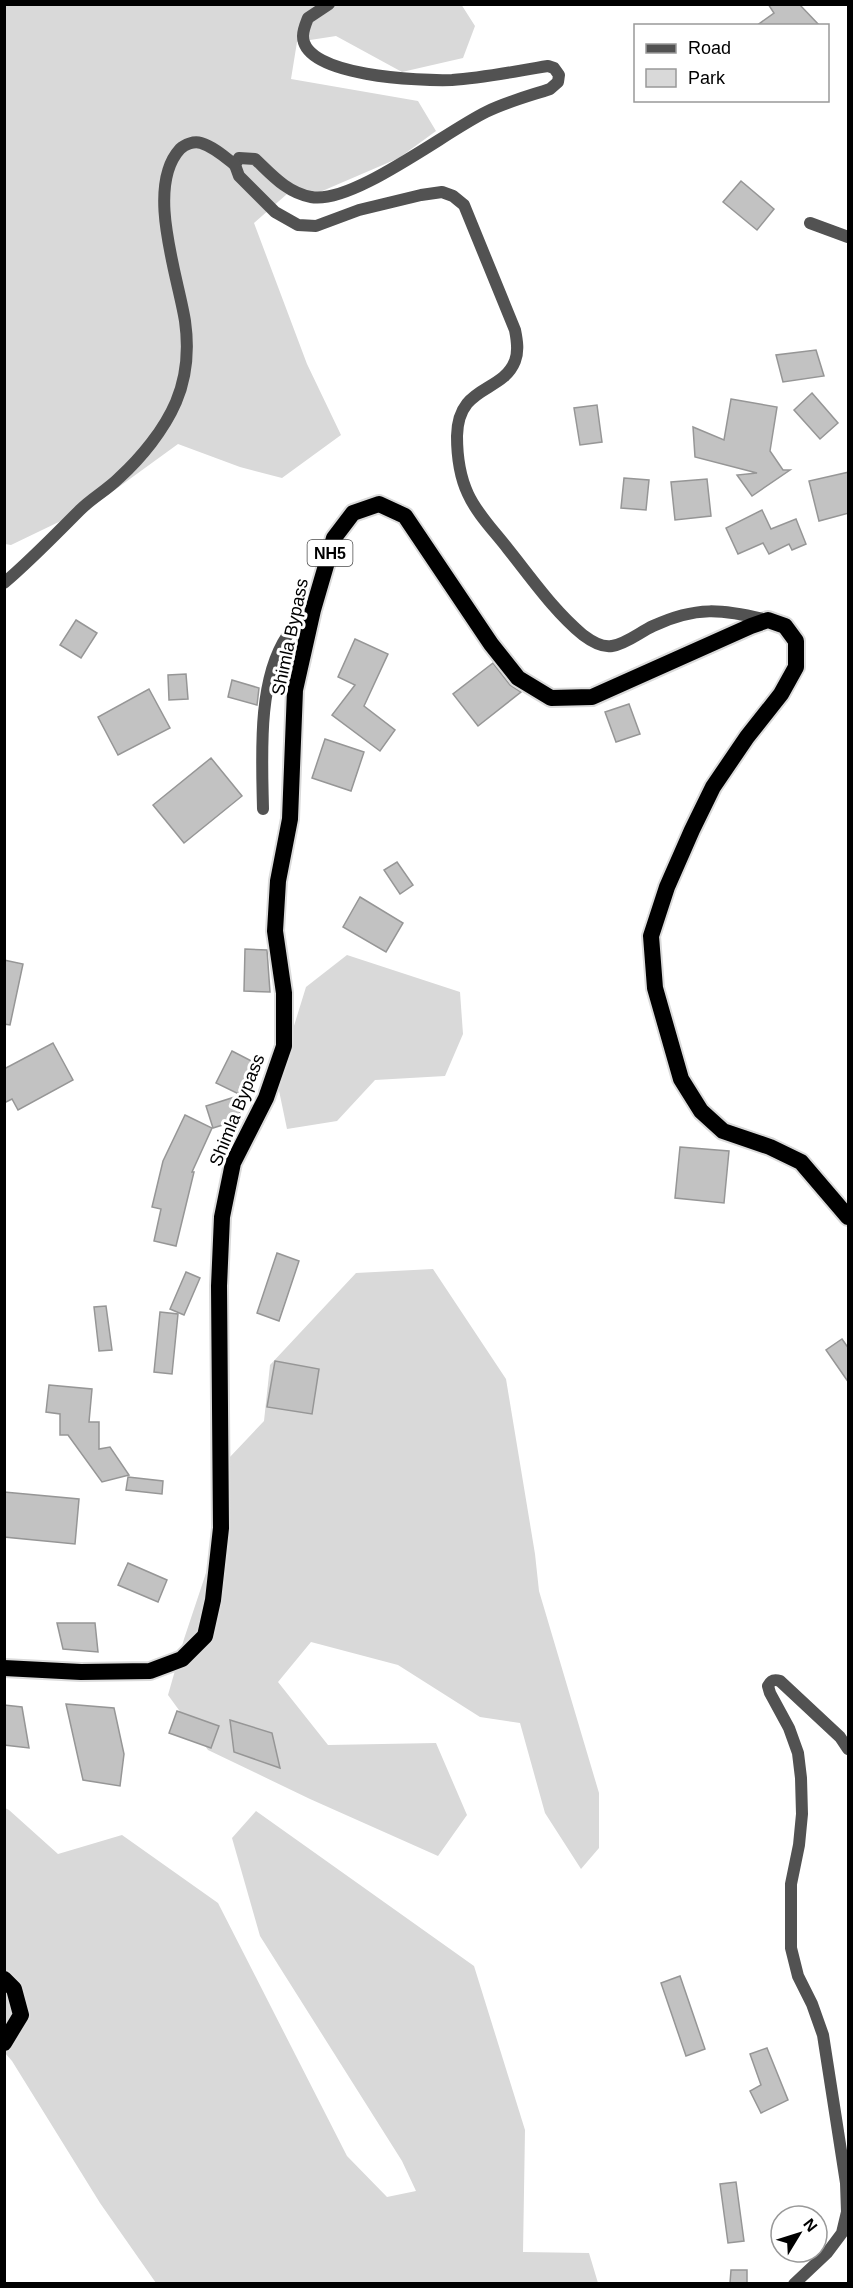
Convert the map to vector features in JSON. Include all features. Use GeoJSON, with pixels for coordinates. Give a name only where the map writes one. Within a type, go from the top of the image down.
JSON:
{"type":"FeatureCollection","features":[{"type":"Feature","properties":{"kind":"highway","name":"Shimla Bypass"},"geometry":{"type":"LineString","coordinates":[[4,1668],[150,1671],[182,1659],[205,1636],[213,1600],[221,1528],[219,1286],[222,1216],[233,1163],[266,1098],[284,1046],[284,993],[275,931],[278,882],[290,819],[295,690],[334,538],[353,513],[379,504],[405,516],[491,644],[518,678],[551,698],[592,698],[768,620]]}},
{"type":"Feature","properties":{"kind":"highway"},"geometry":{"type":"LineString","coordinates":[[768,620],[785,626],[796,641],[796,667],[781,694],[747,737],[713,787],[692,830],[667,887],[651,936],[655,988],[681,1079],[701,1111],[723,1131],[770,1147],[801,1162],[849,1217]]}},
{"type":"Feature","properties":{"kind":"highway"},"geometry":{"type":"LineString","coordinates":[[4,1979],[14,1989],[21,2015],[4,2043]]}},
{"type":"Feature","properties":{"kind":"street"},"geometry":{"type":"LineString","coordinates":[[328,4],[308,18],[303,37],[311,55],[330,65],[421,80],[454,80],[548,66],[554,68],[559,75],[558,82],[550,88],[488,111],[368,182],[338,196],[311,198],[287,189],[255,159],[239,158],[236,165],[239,176],[275,212],[298,225],[316,226],[359,210],[442,192],[453,196],[464,205],[515,330],[518,349],[515,362],[503,376],[473,397],[462,408],[457,438],[460,469],[468,495],[484,518],[559,613],[585,637],[598,645],[612,646],[677,615],[709,610],[733,611],[768,620]]}},
{"type":"Feature","properties":{"kind":"street"},"geometry":{"type":"LineString","coordinates":[[4,583],[27,564],[82,508],[120,478],[153,441],[176,403],[188,368],[185,323],[168,246],[164,188],[173,157],[184,145],[198,142],[212,148],[236,165]]}},
{"type":"Feature","properties":{"kind":"street"},"geometry":{"type":"LineString","coordinates":[[810,223],[849,237]]}},
{"type":"Feature","properties":{"kind":"street"},"geometry":{"type":"LineString","coordinates":[[263,809],[262,727],[267,692],[276,659],[287,636],[314,609]]}},
{"type":"Feature","properties":{"kind":"street"},"geometry":{"type":"LineString","coordinates":[[794,2283],[827,2253],[842,2233],[847,2212],[846,2182],[823,2035],[812,2004],[798,1976],[791,1948],[791,1894],[800,1845],[801,1778],[798,1753],[789,1728],[770,1693],[768,1686],[771,1681],[780,1681],[840,1737],[849,1749]]}},
{"type":"Feature","properties":{"kind":"green space"},"geometry":{"type":"Polygon","coordinates":[[[461,4],[475,26],[463,58],[402,72],[336,36],[297,42],[291,79],[418,101],[436,131],[399,158],[313,195],[287,194],[254,223],[307,364],[341,435],[282,478],[240,467],[178,444],[94,505],[11,545],[5,544],[4,5],[461,4]]]}},
{"type":"Feature","properties":{"kind":"green space"},"geometry":{"type":"Polygon","coordinates":[[[347,955],[460,992],[463,1034],[445,1076],[375,1080],[337,1121],[287,1129],[277,1081],[306,987],[347,955]]]}},
{"type":"Feature","properties":{"kind":"green space"},"geometry":{"type":"Polygon","coordinates":[[[433,1269],[506,1379],[539,1591],[599,1793],[599,1848],[581,1869],[545,1813],[520,1723],[480,1717],[398,1665],[311,1642],[278,1682],[328,1745],[436,1743],[467,1815],[438,1856],[310,1799],[208,1750],[168,1695],[215,1546],[229,1458],[264,1421],[270,1365],[356,1273],[433,1269]]]}},
{"type":"Feature","properties":{"kind":"green space"},"geometry":{"type":"Polygon","coordinates":[[[5,1808],[58,1854],[122,1835],[218,1903],[347,2156],[387,2197],[416,2191],[402,2161],[260,1936],[232,1838],[256,1811],[474,1966],[525,2130],[523,2252],[589,2253],[598,2283],[156,2283],[100,2203],[5,2053],[5,1808]]]}},
{"type":"Feature","properties":{"kind":"building"},"geometry":{"type":"Polygon","coordinates":[[[768,4],[799,4],[818,24],[759,24],[774,13],[768,4]]]}},
{"type":"Feature","properties":{"kind":"building"},"geometry":{"type":"Polygon","coordinates":[[[741,181],[774,209],[757,230],[723,202],[741,181]]]}},
{"type":"Feature","properties":{"kind":"building"},"geometry":{"type":"Polygon","coordinates":[[[816,350],[824,376],[783,382],[776,355],[816,350]]]}},
{"type":"Feature","properties":{"kind":"building"},"geometry":{"type":"Polygon","coordinates":[[[812,393],[838,423],[820,439],[794,410],[812,393]]]}},
{"type":"Feature","properties":{"kind":"building"},"geometry":{"type":"Polygon","coordinates":[[[731,399],[777,407],[770,451],[783,470],[790,470],[752,496],[737,475],[757,473],[695,457],[693,427],[724,440],[731,399]]]}},
{"type":"Feature","properties":{"kind":"building"},"geometry":{"type":"Polygon","coordinates":[[[597,405],[602,442],[580,445],[574,408],[597,405]]]}},
{"type":"Feature","properties":{"kind":"building"},"geometry":{"type":"Polygon","coordinates":[[[849,472],[849,513],[819,521],[809,481],[849,472]]]}},
{"type":"Feature","properties":{"kind":"building"},"geometry":{"type":"Polygon","coordinates":[[[624,478],[649,480],[646,510],[621,508],[624,478]]]}},
{"type":"Feature","properties":{"kind":"building"},"geometry":{"type":"Polygon","coordinates":[[[707,479],[711,516],[675,520],[671,482],[707,479]]]}},
{"type":"Feature","properties":{"kind":"building"},"geometry":{"type":"Polygon","coordinates":[[[762,510],[771,529],[796,519],[806,544],[792,550],[789,544],[769,554],[763,543],[738,554],[726,528],[762,510]]]}},
{"type":"Feature","properties":{"kind":"building"},"geometry":{"type":"Polygon","coordinates":[[[76,620],[97,633],[81,658],[60,645],[76,620]]]}},
{"type":"Feature","properties":{"kind":"building"},"geometry":{"type":"Polygon","coordinates":[[[355,639],[388,654],[364,706],[395,730],[380,751],[332,715],[355,685],[338,677],[355,639]]]}},
{"type":"Feature","properties":{"kind":"building"},"geometry":{"type":"Polygon","coordinates":[[[493,663],[510,685],[521,692],[478,726],[453,694],[493,663]]]}},
{"type":"Feature","properties":{"kind":"building"},"geometry":{"type":"Polygon","coordinates":[[[186,674],[188,699],[169,700],[168,675],[186,674]]]}},
{"type":"Feature","properties":{"kind":"building"},"geometry":{"type":"Polygon","coordinates":[[[232,680],[259,688],[257,705],[228,697],[232,680]]]}},
{"type":"Feature","properties":{"kind":"building"},"geometry":{"type":"Polygon","coordinates":[[[149,689],[170,728],[118,755],[98,717],[149,689]]]}},
{"type":"Feature","properties":{"kind":"building"},"geometry":{"type":"Polygon","coordinates":[[[629,704],[640,734],[616,742],[605,712],[629,704]]]}},
{"type":"Feature","properties":{"kind":"building"},"geometry":{"type":"Polygon","coordinates":[[[325,739],[364,752],[351,791],[312,778],[325,739]]]}},
{"type":"Feature","properties":{"kind":"building"},"geometry":{"type":"Polygon","coordinates":[[[211,758],[242,796],[184,843],[153,805],[211,758]]]}},
{"type":"Feature","properties":{"kind":"building"},"geometry":{"type":"Polygon","coordinates":[[[397,862],[413,885],[400,894],[384,870],[397,862]]]}},
{"type":"Feature","properties":{"kind":"building"},"geometry":{"type":"Polygon","coordinates":[[[360,897],[403,923],[386,952],[343,927],[360,897]]]}},
{"type":"Feature","properties":{"kind":"building"},"geometry":{"type":"Polygon","coordinates":[[[245,949],[267,950],[270,992],[244,991],[245,949]]]}},
{"type":"Feature","properties":{"kind":"building"},"geometry":{"type":"Polygon","coordinates":[[[4,960],[23,964],[10,1025],[4,1024],[4,960]]]}},
{"type":"Feature","properties":{"kind":"building"},"geometry":{"type":"Polygon","coordinates":[[[53,1043],[73,1080],[18,1110],[12,1099],[4,1103],[4,1069],[53,1043]]]}},
{"type":"Feature","properties":{"kind":"building"},"geometry":{"type":"Polygon","coordinates":[[[232,1051],[259,1065],[238,1108],[242,1119],[213,1128],[206,1106],[241,1095],[216,1083],[232,1051]]]}},
{"type":"Feature","properties":{"kind":"building"},"geometry":{"type":"Polygon","coordinates":[[[185,1115],[212,1128],[192,1172],[194,1172],[176,1246],[154,1241],[161,1209],[152,1207],[163,1161],[185,1115]]]}},
{"type":"Feature","properties":{"kind":"building"},"geometry":{"type":"Polygon","coordinates":[[[680,1147],[729,1151],[724,1203],[675,1198],[680,1147]]]}},
{"type":"Feature","properties":{"kind":"building"},"geometry":{"type":"Polygon","coordinates":[[[277,1253],[299,1261],[279,1321],[257,1313],[277,1253]]]}},
{"type":"Feature","properties":{"kind":"building"},"geometry":{"type":"Polygon","coordinates":[[[186,1272],[200,1278],[184,1315],[170,1309],[186,1272]]]}},
{"type":"Feature","properties":{"kind":"building"},"geometry":{"type":"Polygon","coordinates":[[[106,1306],[112,1350],[99,1351],[94,1307],[106,1306]]]}},
{"type":"Feature","properties":{"kind":"building"},"geometry":{"type":"Polygon","coordinates":[[[160,1312],[178,1314],[172,1374],[154,1372],[160,1312]]]}},
{"type":"Feature","properties":{"kind":"building"},"geometry":{"type":"Polygon","coordinates":[[[842,1339],[849,1349],[849,1383],[826,1350],[842,1339]]]}},
{"type":"Feature","properties":{"kind":"building"},"geometry":{"type":"Polygon","coordinates":[[[275,1361],[319,1369],[312,1414],[267,1407],[275,1361]]]}},
{"type":"Feature","properties":{"kind":"building"},"geometry":{"type":"Polygon","coordinates":[[[49,1385],[92,1389],[89,1422],[99,1422],[99,1449],[110,1447],[129,1475],[102,1482],[68,1435],[60,1435],[60,1414],[46,1412],[49,1385]]]}},
{"type":"Feature","properties":{"kind":"building"},"geometry":{"type":"Polygon","coordinates":[[[128,1477],[163,1481],[162,1494],[126,1490],[128,1477]]]}},
{"type":"Feature","properties":{"kind":"building"},"geometry":{"type":"Polygon","coordinates":[[[4,1492],[79,1499],[75,1544],[4,1537],[4,1492]]]}},
{"type":"Feature","properties":{"kind":"building"},"geometry":{"type":"Polygon","coordinates":[[[128,1563],[167,1580],[158,1602],[118,1585],[128,1563]]]}},
{"type":"Feature","properties":{"kind":"building"},"geometry":{"type":"Polygon","coordinates":[[[57,1623],[95,1623],[98,1652],[63,1649],[57,1623]]]}},
{"type":"Feature","properties":{"kind":"building"},"geometry":{"type":"Polygon","coordinates":[[[66,1704],[114,1708],[124,1754],[120,1786],[83,1780],[66,1704]]]}},
{"type":"Feature","properties":{"kind":"building"},"geometry":{"type":"Polygon","coordinates":[[[4,1705],[22,1707],[29,1748],[4,1745],[4,1705]]]}},
{"type":"Feature","properties":{"kind":"building"},"geometry":{"type":"Polygon","coordinates":[[[177,1711],[219,1726],[211,1748],[169,1733],[177,1711]]]}},
{"type":"Feature","properties":{"kind":"building"},"geometry":{"type":"Polygon","coordinates":[[[230,1720],[272,1733],[280,1768],[234,1752],[230,1720]]]}},
{"type":"Feature","properties":{"kind":"building"},"geometry":{"type":"Polygon","coordinates":[[[680,1976],[705,2049],[686,2056],[661,1983],[680,1976]]]}},
{"type":"Feature","properties":{"kind":"building"},"geometry":{"type":"Polygon","coordinates":[[[767,2048],[788,2100],[761,2113],[750,2091],[761,2085],[750,2054],[767,2048]]]}},
{"type":"Feature","properties":{"kind":"building"},"geometry":{"type":"Polygon","coordinates":[[[736,2182],[744,2241],[728,2243],[720,2184],[736,2182]]]}},
{"type":"Feature","properties":{"kind":"building"},"geometry":{"type":"Polygon","coordinates":[[[731,2270],[747,2270],[747,2283],[730,2283],[731,2270]]]}}]}
